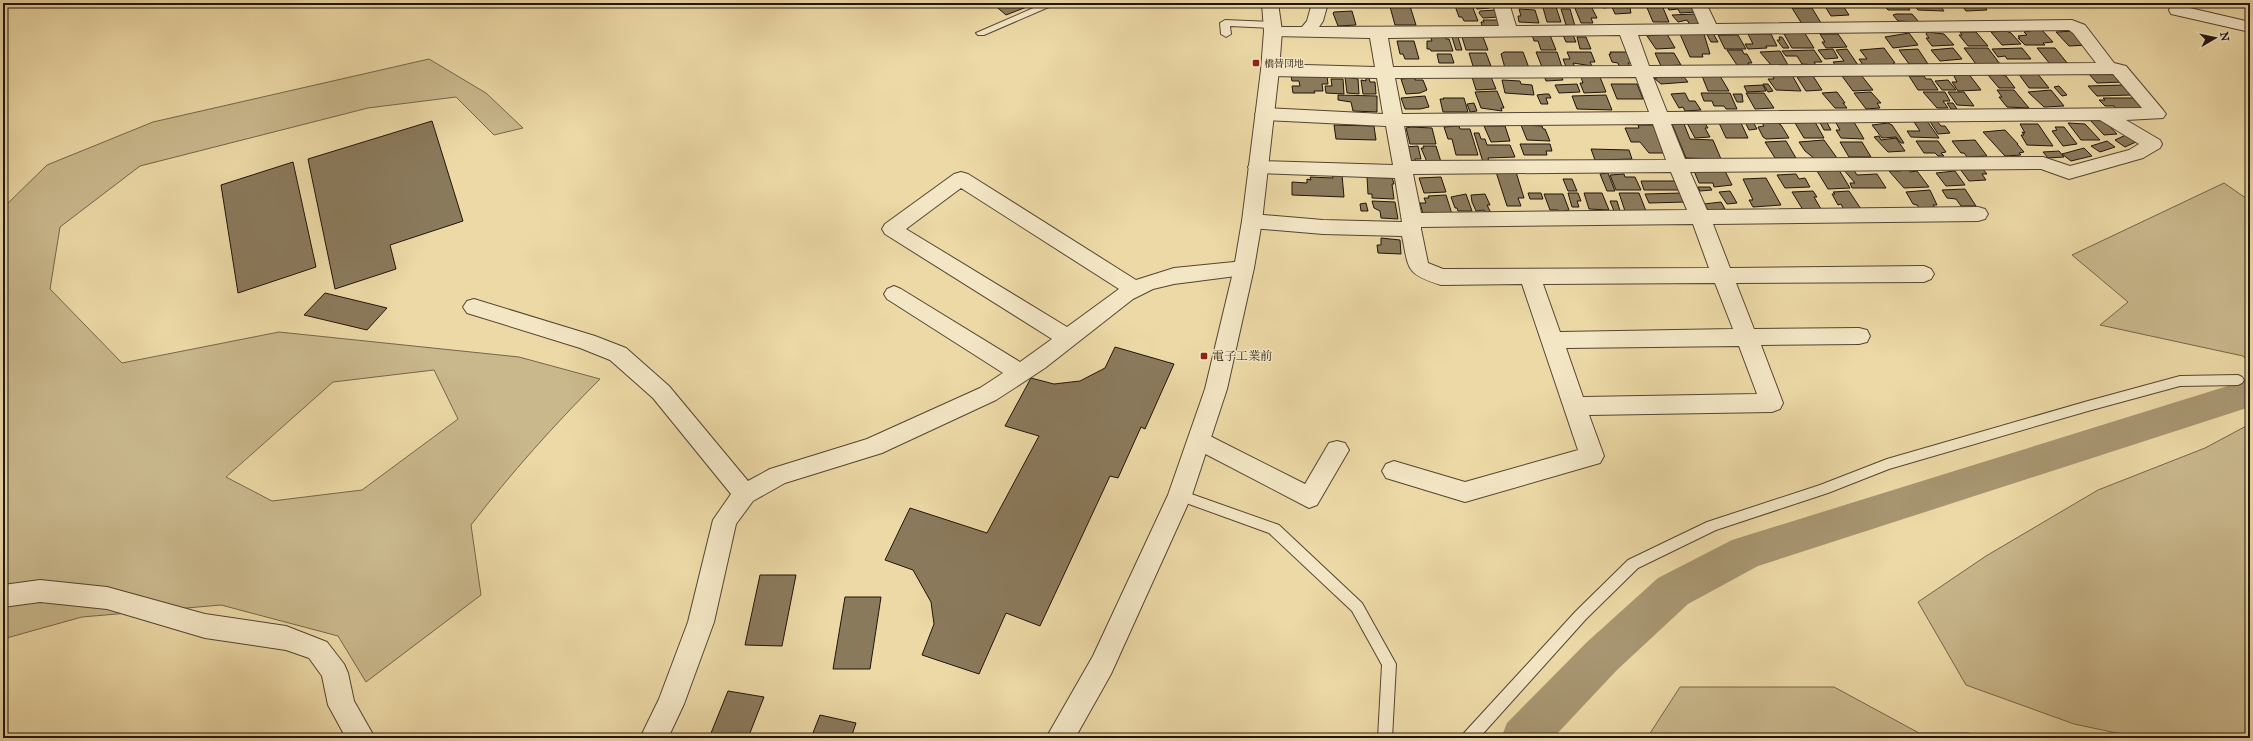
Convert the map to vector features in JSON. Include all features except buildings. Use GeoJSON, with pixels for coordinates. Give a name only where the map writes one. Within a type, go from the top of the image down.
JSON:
{"type":"FeatureCollection","features":[{"type":"Feature","properties":{"kind":"street"},"geometry":{"type":"LineString","coordinates":[[1060,738],[1102,665],[1180,495],[1200,440],[1216,389],[1244,268],[1252,221],[1270,70],[1273,28],[1270,3]]}},
{"type":"Feature","properties":{"kind":"street"},"geometry":{"type":"LineString","coordinates":[[1307,32],[1315,21],[1320,3]]}},
{"type":"Feature","properties":{"kind":"street"},"geometry":{"type":"LineString","coordinates":[[1501,3],[1509,31]]}},
{"type":"Feature","properties":{"kind":"street"},"geometry":{"type":"LineString","coordinates":[[1698,3],[1710,29]]}},
{"type":"Feature","properties":{"kind":"street"},"geometry":{"type":"LineString","coordinates":[[2177,10],[2250,27]]}},
{"type":"Feature","properties":{"kind":"street"},"geometry":{"type":"LineString","coordinates":[[1273,28],[1307,32],[1378,33],[2072,25],[2079,29],[2110,68]]}},
{"type":"Feature","properties":{"kind":"street"},"geometry":{"type":"LineString","coordinates":[[1574,406],[1772,403],[1700,217],[1678,166],[1627,30]]}},
{"type":"Feature","properties":{"kind":"street"},"geometry":{"type":"LineString","coordinates":[[1378,33],[1419,267],[1441,277],[1924,274]]}},
{"type":"Feature","properties":{"kind":"street"},"geometry":{"type":"LineString","coordinates":[[1264,114],[1393,120],[2157,114],[2120,70],[2110,68],[1643,70],[1385,73],[1270,70]]}},
{"type":"Feature","properties":{"kind":"street"},"geometry":{"type":"LineString","coordinates":[[1258,167],[1402,170],[2043,163],[2069,173],[2136,154],[2153,144],[2104,114]]}},
{"type":"Feature","properties":{"kind":"street"},"geometry":{"type":"LineString","coordinates":[[1068,338],[892,229],[961,179],[1135,289]]}},
{"type":"Feature","properties":{"kind":"street"},"geometry":{"type":"LineString","coordinates":[[1252,221],[1323,227],[1700,217],[1978,214]]}},
{"type":"Feature","properties":{"kind":"street"},"geometry":{"type":"LineString","coordinates":[[654,738],[671,704],[701,622],[726,520],[745,494],[778,476],[874,446],[912,430],[988,394],[1020,373],[1126,294],[1147,283],[1174,276],[1244,268]]}},
{"type":"Feature","properties":{"kind":"street"},"geometry":{"type":"LineString","coordinates":[[1394,471],[1465,492],[1592,456],[1530,276]]}},
{"type":"Feature","properties":{"kind":"street"},"geometry":{"type":"LineString","coordinates":[[894,294],[1020,373]]}},
{"type":"Feature","properties":{"kind":"street"},"geometry":{"type":"LineString","coordinates":[[474,307],[587,342],[618,354],[661,392],[745,494]]}},
{"type":"Feature","properties":{"kind":"street"},"geometry":{"type":"LineString","coordinates":[[1552,340],[1859,336]]}},
{"type":"Feature","properties":{"kind":"street"},"geometry":{"type":"LineString","coordinates":[[1200,440],[1309,498],[1337,450]]}},
{"type":"Feature","properties":{"kind":"street"},"geometry":{"type":"LineString","coordinates":[[3,596],[40,591],[107,598],[205,626],[286,638],[318,650],[328,661],[335,673],[341,705],[362,738]]}},
{"type":"Feature","properties":{"kind":"lane"},"geometry":{"type":"LineString","coordinates":[[981,33],[1053,3]]}},
{"type":"Feature","properties":{"kind":"lane"},"geometry":{"type":"LineString","coordinates":[[1226,34],[1225,23],[1273,28]]}},
{"type":"Feature","properties":{"kind":"lane"},"geometry":{"type":"LineString","coordinates":[[1469,738],[1581,614],[1633,564],[1712,526],[1823,489],[1887,464],[2088,406],[2180,381],[2238,380]]}},
{"type":"Feature","properties":{"kind":"lane"},"geometry":{"type":"LineString","coordinates":[[1180,495],[1274,529],[1357,607],[1389,664],[1385,738]]}},
{"type":"Feature","properties":{"kind":"shaded area"},"geometry":{"type":"Polygon","coordinates":[[[429,59],[486,93],[523,128],[494,135],[456,97],[368,108],[140,166],[60,227],[50,289],[122,363],[279,332],[519,357],[600,379],[533,450],[471,525],[481,595],[366,682],[338,636],[221,605],[82,617],[3,639],[3,208],[47,165],[153,122],[429,59]],[[434,370],[333,382],[226,477],[272,501],[362,490],[458,419],[434,370]]]}},
{"type":"Feature","properties":{"kind":"shaded area"},"geometry":{"type":"Polygon","coordinates":[[[2224,183],[2250,201],[2250,364],[2243,356],[2100,325],[2128,302],[2072,255],[2224,183]]]}},
{"type":"Feature","properties":{"kind":"shaded area"},"geometry":{"type":"Polygon","coordinates":[[[2250,424],[2250,738],[2140,738],[2074,724],[1966,685],[1918,602],[1986,556],[2098,490],[2205,448],[2250,424]]]}},
{"type":"Feature","properties":{"kind":"shaded area"},"geometry":{"type":"Polygon","coordinates":[[[1680,687],[1834,687],[1919,733],[1969,733],[1973,738],[1647,738],[1680,687]]]}},
{"type":"Feature","properties":{"kind":"waterway"},"geometry":{"type":"LineString","coordinates":[[1523,738],[1602,656],[1673,591],[1746,552],[2247,394]]}},
{"type":"Feature","properties":{"kind":"place","name":"橋替団地"},"geometry":{"type":"Point","coordinates":[1256,63]}},
{"type":"Feature","properties":{"kind":"place","name":"電子工業前"},"geometry":{"type":"Point","coordinates":[1204,356]}}]}
